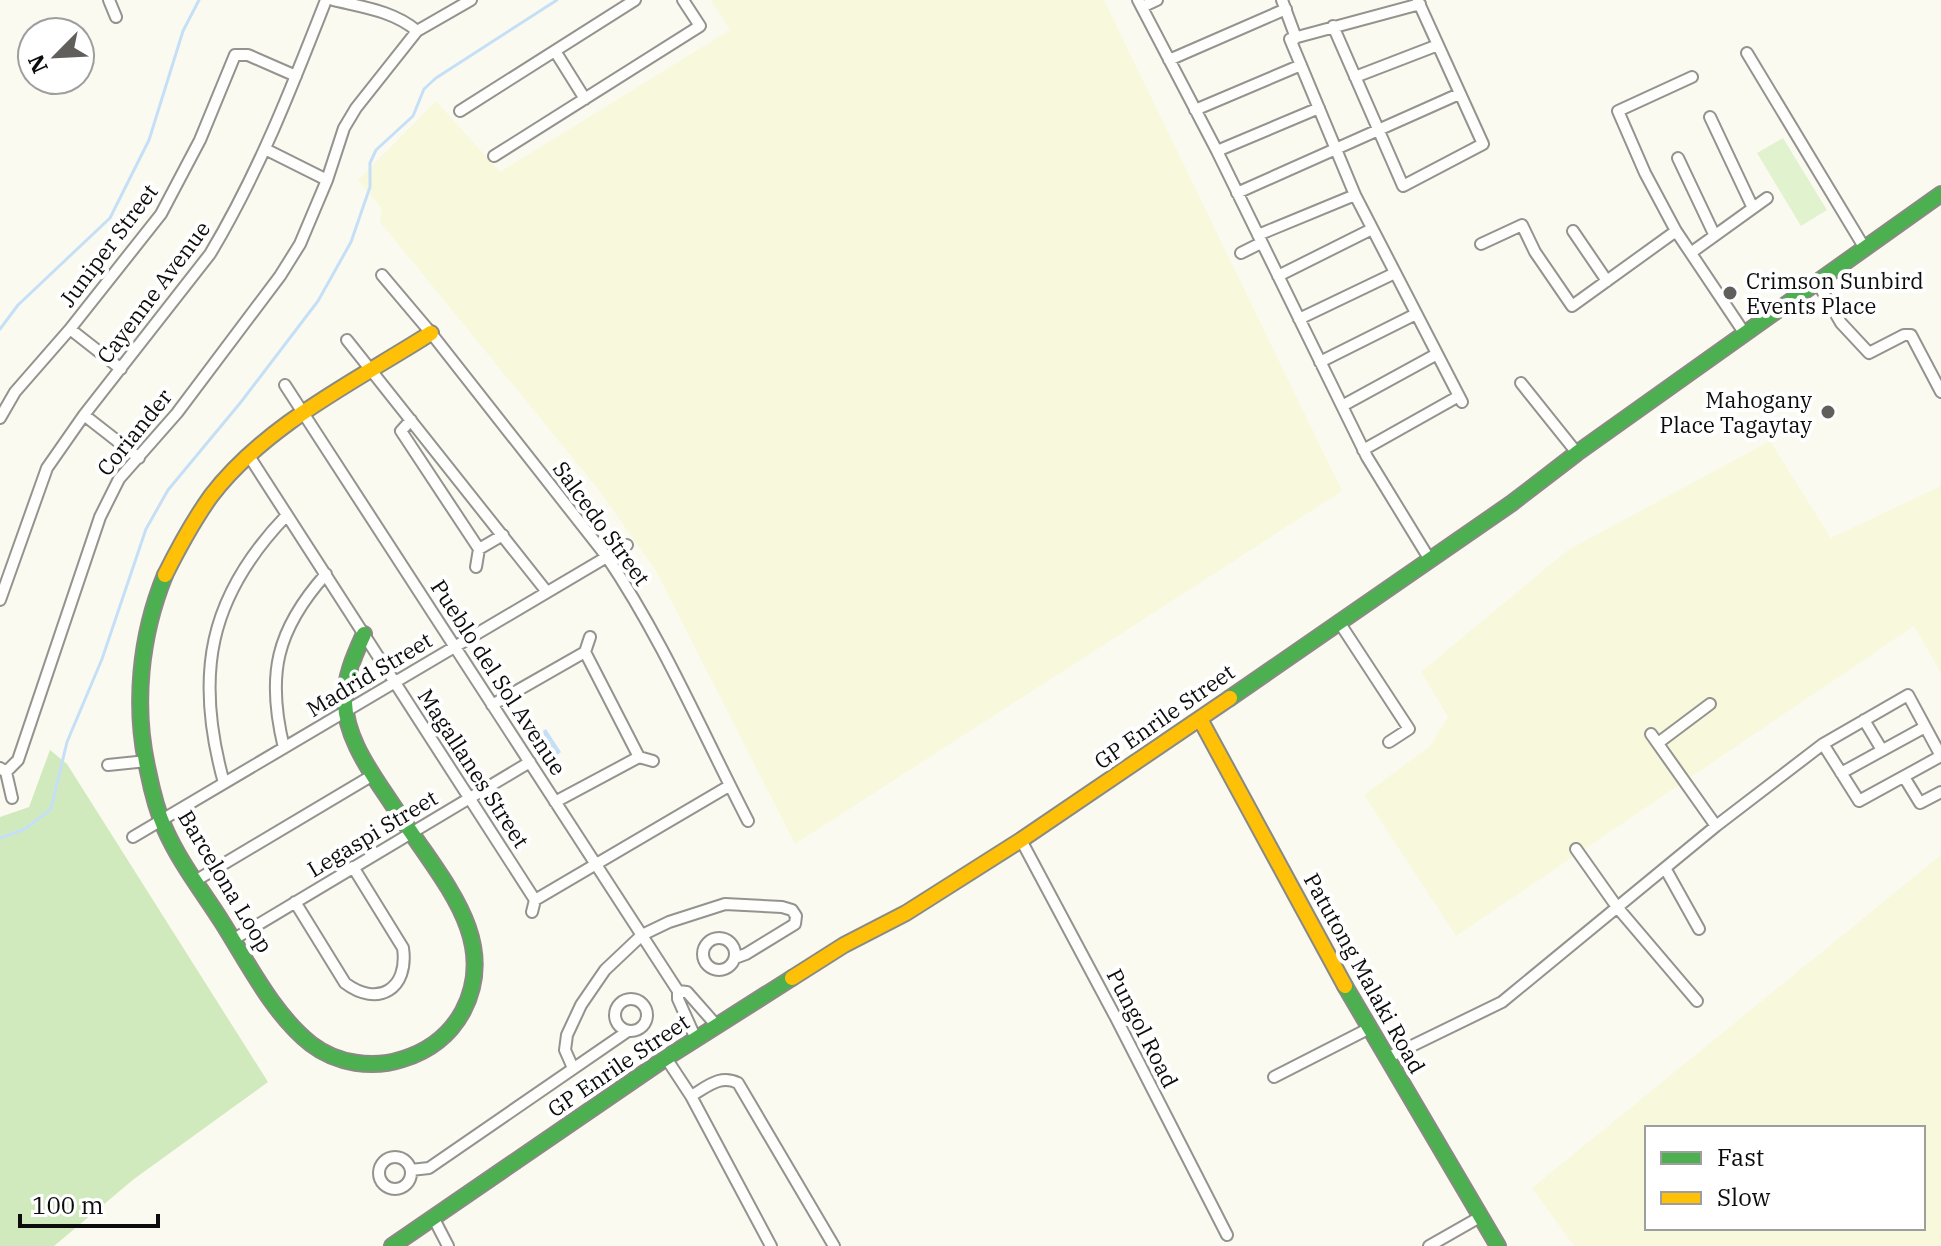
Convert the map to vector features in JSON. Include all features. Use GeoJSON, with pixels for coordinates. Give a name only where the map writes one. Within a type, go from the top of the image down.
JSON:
{"type":"FeatureCollection","features":[{"type":"Feature","properties":{"kind":"street"},"geometry":{"type":"LineString","coordinates":[[109,0],[116,17]]}},
{"type":"Feature","properties":{"kind":"street","name":"Cayenne Avenue"},"geometry":{"type":"LineString","coordinates":[[0,600],[47,468],[84,415],[210,254],[228,225],[265,149],[326,0]]}},
{"type":"Feature","properties":{"kind":"street"},"geometry":{"type":"LineString","coordinates":[[333,0],[393,15],[417,31],[471,0]]}},
{"type":"Feature","properties":{"kind":"street"},"geometry":{"type":"LineString","coordinates":[[460,111],[635,0]]}},
{"type":"Feature","properties":{"kind":"street"},"geometry":{"type":"LineString","coordinates":[[494,156],[700,26],[683,0]]}},
{"type":"Feature","properties":{"kind":"street"},"geometry":{"type":"LineString","coordinates":[[1157,0],[1140,3],[1217,151],[1363,450],[1430,560]]}},
{"type":"Feature","properties":{"kind":"street"},"geometry":{"type":"LineString","coordinates":[[1333,26],[1403,186],[1483,144],[1419,2],[1333,26],[1296,38],[1290,39],[1355,195],[1460,399],[1363,450]]}},
{"type":"Feature","properties":{"kind":"street"},"geometry":{"type":"LineString","coordinates":[[1169,60],[1284,5],[1296,38]]}},
{"type":"Feature","properties":{"kind":"street","name":"Coriander"},"geometry":{"type":"LineString","coordinates":[[3,770],[18,760],[104,507],[119,479],[139,458],[280,276],[300,244],[327,180],[344,128],[417,31]]}},
{"type":"Feature","properties":{"kind":"street"},"geometry":{"type":"LineString","coordinates":[[1355,77],[1438,45]]}},
{"type":"Feature","properties":{"kind":"street"},"geometry":{"type":"LineString","coordinates":[[555,51],[585,99]]}},
{"type":"Feature","properties":{"kind":"street"},"geometry":{"type":"LineString","coordinates":[[1747,53],[1864,247]]}},
{"type":"Feature","properties":{"kind":"street","name":"Juniper Street"},"geometry":{"type":"LineString","coordinates":[[0,418],[15,392],[70,329],[161,214],[200,140],[235,55],[248,55],[296,76]]}},
{"type":"Feature","properties":{"kind":"street"},"geometry":{"type":"LineString","coordinates":[[1195,110],[1301,65]]}},
{"type":"Feature","properties":{"kind":"street"},"geometry":{"type":"LineString","coordinates":[[1692,77],[1618,111],[1645,173],[1676,231],[1745,334]]}},
{"type":"Feature","properties":{"kind":"street"},"geometry":{"type":"LineString","coordinates":[[1237,193],[1459,94]]}},
{"type":"Feature","properties":{"kind":"street"},"geometry":{"type":"LineString","coordinates":[[1217,151],[1319,108]]}},
{"type":"Feature","properties":{"kind":"street"},"geometry":{"type":"LineString","coordinates":[[1710,117],[1752,206]]}},
{"type":"Feature","properties":{"kind":"street"},"geometry":{"type":"LineString","coordinates":[[265,149],[327,180]]}},
{"type":"Feature","properties":{"kind":"street"},"geometry":{"type":"LineString","coordinates":[[1678,158],[1714,234]]}},
{"type":"Feature","properties":{"kind":"street","name":"GP Enrile Street"},"geometry":{"type":"LineString","coordinates":[[392,1246],[666,1058],[844,945],[906,913],[1021,840],[1200,719],[1512,503],[1577,453],[1941,194]]}},
{"type":"Feature","properties":{"kind":"street"},"geometry":{"type":"LineString","coordinates":[[1241,253],[1260,239],[1355,195]]}},
{"type":"Feature","properties":{"kind":"street"},"geometry":{"type":"LineString","coordinates":[[1692,252],[1767,198]]}},
{"type":"Feature","properties":{"kind":"street"},"geometry":{"type":"LineString","coordinates":[[1481,244],[1522,225],[1535,252],[1572,306],[1676,231]]}},
{"type":"Feature","properties":{"kind":"street"},"geometry":{"type":"LineString","coordinates":[[1278,276],[1372,229]]}},
{"type":"Feature","properties":{"kind":"street"},"geometry":{"type":"LineString","coordinates":[[1573,231],[1607,281]]}},
{"type":"Feature","properties":{"kind":"street"},"geometry":{"type":"LineString","coordinates":[[1299,319],[1395,273]]}},
{"type":"Feature","properties":{"kind":"street","name":"Salcedo Street"},"geometry":{"type":"LineString","coordinates":[[382,275],[607,557],[658,642],[748,821]]}},
{"type":"Feature","properties":{"kind":"street"},"geometry":{"type":"LineString","coordinates":[[1817,282],[1841,323],[1869,353],[1904,335],[1911,335],[1941,392]]}},
{"type":"Feature","properties":{"kind":"street"},"geometry":{"type":"LineString","coordinates":[[1320,362],[1416,314]]}},
{"type":"Feature","properties":{"kind":"street"},"geometry":{"type":"LineString","coordinates":[[70,329],[121,369]]}},
{"type":"Feature","properties":{"kind":"street","name":"Barcelona Loop"},"geometry":{"type":"LineString","coordinates":[[344,712],[360,754],[463,908],[474,937],[477,967],[471,997],[455,1026],[434,1045],[405,1061],[380,1065],[352,1063],[322,1052],[296,1032],[195,881],[162,820],[147,761],[139,697],[144,642],[157,592],[182,538],[212,494],[249,456],[304,415],[431,333]]}},
{"type":"Feature","properties":{"kind":"street"},"geometry":{"type":"LineString","coordinates":[[347,340],[547,592]]}},
{"type":"Feature","properties":{"kind":"street"},"geometry":{"type":"LineString","coordinates":[[1342,406],[1437,354]]}},
{"type":"Feature","properties":{"kind":"street"},"geometry":{"type":"LineString","coordinates":[[1521,383],[1577,453]]}},
{"type":"Feature","properties":{"kind":"street","name":"Pueblo del Sol Avenue"},"geometry":{"type":"LineString","coordinates":[[285,385],[678,991],[678,999],[696,1039]]}},
{"type":"Feature","properties":{"kind":"street"},"geometry":{"type":"LineString","coordinates":[[0,402],[15,392]]}},
{"type":"Feature","properties":{"kind":"street"},"geometry":{"type":"LineString","coordinates":[[84,415],[139,458]]}},
{"type":"Feature","properties":{"kind":"street"},"geometry":{"type":"LineString","coordinates":[[411,420],[401,431],[479,549],[476,567]]}},
{"type":"Feature","properties":{"kind":"street","name":"Magallanes Street"},"geometry":{"type":"LineString","coordinates":[[249,456],[535,900]]}},
{"type":"Feature","properties":{"kind":"street"},"geometry":{"type":"LineString","coordinates":[[224,783],[208,706],[210,662],[219,619],[236,579],[260,543],[287,515]]}},
{"type":"Feature","properties":{"kind":"street"},"geometry":{"type":"LineString","coordinates":[[479,549],[503,535]]}},
{"type":"Feature","properties":{"kind":"street","name":"Madrid Street"},"geometry":{"type":"LineString","coordinates":[[133,837],[627,545]]}},
{"type":"Feature","properties":{"kind":"street"},"geometry":{"type":"LineString","coordinates":[[284,748],[276,716],[275,676],[284,637],[302,601],[326,574]]}},
{"type":"Feature","properties":{"kind":"street"},"geometry":{"type":"LineString","coordinates":[[1339,622],[1409,729],[1389,742]]}},
{"type":"Feature","properties":{"kind":"street"},"geometry":{"type":"LineString","coordinates":[[344,712],[345,682],[364,634]]}},
{"type":"Feature","properties":{"kind":"street"},"geometry":{"type":"LineString","coordinates":[[492,705],[585,652],[590,637]]}},
{"type":"Feature","properties":{"kind":"street"},"geometry":{"type":"LineString","coordinates":[[585,652],[639,757]]}},
{"type":"Feature","properties":{"kind":"street"},"geometry":{"type":"LineString","coordinates":[[1387,1058],[1502,1002],[1716,826],[1823,744],[1908,695],[1941,756],[1859,801],[1823,744]]}},
{"type":"Feature","properties":{"kind":"street"},"geometry":{"type":"LineString","coordinates":[[1710,704],[1655,739],[1716,826]]}},
{"type":"Feature","properties":{"kind":"street","name":"Patutong Malaki Road"},"geometry":{"type":"LineString","coordinates":[[1200,719],[1368,1029],[1498,1246]]}},
{"type":"Feature","properties":{"kind":"street"},"geometry":{"type":"LineString","coordinates":[[1864,720],[1882,750]]}},
{"type":"Feature","properties":{"kind":"street"},"geometry":{"type":"LineString","coordinates":[[1841,773],[1925,727]]}},
{"type":"Feature","properties":{"kind":"street"},"geometry":{"type":"LineString","coordinates":[[555,802],[639,757],[653,761]]}},
{"type":"Feature","properties":{"kind":"street"},"geometry":{"type":"LineString","coordinates":[[108,765],[147,761]]}},
{"type":"Feature","properties":{"kind":"street","name":"Legaspi Street"},"geometry":{"type":"LineString","coordinates":[[234,939],[530,762]]}},
{"type":"Feature","properties":{"kind":"street"},"geometry":{"type":"LineString","coordinates":[[3,770],[12,798]]}},
{"type":"Feature","properties":{"kind":"street"},"geometry":{"type":"LineString","coordinates":[[195,881],[373,775]]}},
{"type":"Feature","properties":{"kind":"street"},"geometry":{"type":"LineString","coordinates":[[1904,777],[1920,803],[1941,792]]}},
{"type":"Feature","properties":{"kind":"street"},"geometry":{"type":"LineString","coordinates":[[532,912],[535,900],[729,786]]}},
{"type":"Feature","properties":{"kind":"street","name":"Pungol Road"},"geometry":{"type":"LineString","coordinates":[[1021,840],[1227,1235]]}},
{"type":"Feature","properties":{"kind":"street"},"geometry":{"type":"LineString","coordinates":[[1576,849],[1617,907],[1697,1001]]}},
{"type":"Feature","properties":{"kind":"street"},"geometry":{"type":"LineString","coordinates":[[295,902],[345,983],[357,992],[369,995],[391,989],[400,980],[405,964],[403,948],[353,867]]}},
{"type":"Feature","properties":{"kind":"street"},"geometry":{"type":"LineString","coordinates":[[1665,868],[1699,929]]}},
{"type":"Feature","properties":{"kind":"street"},"geometry":{"type":"LineString","coordinates":[[573,1068],[565,1050],[567,1035],[581,1005],[605,970],[642,935],[669,922],[725,904],[792,910],[796,916],[795,924],[735,958]]}},
{"type":"Feature","properties":{"kind":"street","name":"Pueblo del Sol Avenue"},"geometry":{"type":"LineString","coordinates":[[678,991],[687,992],[717,1026]]}},
{"type":"Feature","properties":{"kind":"street"},"geometry":{"type":"LineString","coordinates":[[1274,1077],[1368,1029]]}},
{"type":"Feature","properties":{"kind":"street"},"geometry":{"type":"LineString","coordinates":[[411,1170],[429,1168],[628,1031]]}},
{"type":"Feature","properties":{"kind":"street"},"geometry":{"type":"LineString","coordinates":[[666,1058],[691,1096],[771,1246]]}},
{"type":"Feature","properties":{"kind":"street"},"geometry":{"type":"LineString","coordinates":[[691,1096],[717,1081],[729,1079],[738,1083],[834,1246]]}},
{"type":"Feature","properties":{"kind":"street"},"geometry":{"type":"LineString","coordinates":[[433,1217],[448,1246]]}},
{"type":"Feature","properties":{"kind":"street"},"geometry":{"type":"LineString","coordinates":[[1429,1246],[1480,1217]]}},
{"type":"Feature","properties":{"kind":"green space"},"geometry":{"type":"Polygon","coordinates":[[[711,0],[1104,0],[1342,491],[795,844],[656,571],[598,489],[380,222],[382,209],[358,180],[436,101],[500,172],[730,30],[711,0]]]}},
{"type":"Feature","properties":{"kind":"green space"},"geometry":{"type":"Polygon","coordinates":[[[1783,138],[1827,210],[1801,226],[1757,153],[1783,138]]]}},
{"type":"Feature","properties":{"kind":"green space"},"geometry":{"type":"Polygon","coordinates":[[[1770,441],[1831,538],[1941,486],[1941,673],[1914,626],[1456,936],[1364,795],[1430,746],[1448,717],[1421,672],[1568,550],[1770,441]]]}},
{"type":"Feature","properties":{"kind":"green space"},"geometry":{"type":"Polygon","coordinates":[[[50,750],[67,764],[268,1082],[134,1179],[54,1246],[0,1246],[0,817],[29,807],[50,750]]]}},
{"type":"Feature","properties":{"kind":"green space"},"geometry":{"type":"Polygon","coordinates":[[[1941,855],[1941,1246],[1574,1246],[1532,1188],[1941,855]]]}},
{"type":"Feature","properties":{"kind":"water"},"geometry":{"type":"Polygon","coordinates":[[[546,729],[561,752],[548,762],[532,738],[546,729]]]}},
{"type":"Feature","properties":{"kind":"waterway"},"geometry":{"type":"LineString","coordinates":[[0,329],[18,305],[110,218],[149,140],[183,31],[199,0]]}},
{"type":"Feature","properties":{"kind":"waterway"},"geometry":{"type":"LineString","coordinates":[[0,838],[25,829],[51,809],[67,742],[102,659],[146,529],[168,490],[241,402],[318,301],[351,242],[370,187],[370,163],[376,150],[413,116],[424,89],[436,78],[557,0]]}},
{"type":"Feature","properties":{"kind":"traffic: fast"},"geometry":{"type":"LineString","coordinates":[[1230,698],[1512,503],[1577,453],[1941,194]]}},
{"type":"Feature","properties":{"kind":"traffic: fast"},"geometry":{"type":"LineString","coordinates":[[165,575],[150,622],[140,697],[143,747],[165,829],[262,987],[297,1032],[332,1056],[356,1063],[380,1064],[413,1056],[445,1035],[463,1011],[472,989],[475,968],[468,927],[449,888],[368,767],[349,725],[346,685],[364,634]]}},
{"type":"Feature","properties":{"kind":"traffic: fast"},"geometry":{"type":"LineString","coordinates":[[392,1246],[666,1058],[792,978]]}},
{"type":"Feature","properties":{"kind":"traffic: fast"},"geometry":{"type":"LineString","coordinates":[[1345,986],[1498,1246]]}},
{"type":"Feature","properties":{"kind":"traffic: slow"},"geometry":{"type":"LineString","coordinates":[[165,575],[186,534],[211,496],[258,447],[285,425],[431,333]]}},
{"type":"Feature","properties":{"kind":"traffic: slow"},"geometry":{"type":"LineString","coordinates":[[792,978],[844,945],[906,913],[1021,840],[1230,698]]}},
{"type":"Feature","properties":{"kind":"traffic: slow"},"geometry":{"type":"LineString","coordinates":[[1200,719],[1345,986]]}},
{"type":"Feature","properties":{"kind":"place","name":"Crimson Sunbird Events Place"},"geometry":{"type":"Point","coordinates":[1730,293]}},
{"type":"Feature","properties":{"kind":"place","name":"Mahogany Place Tagaytay"},"geometry":{"type":"Point","coordinates":[1828,412]}}]}
